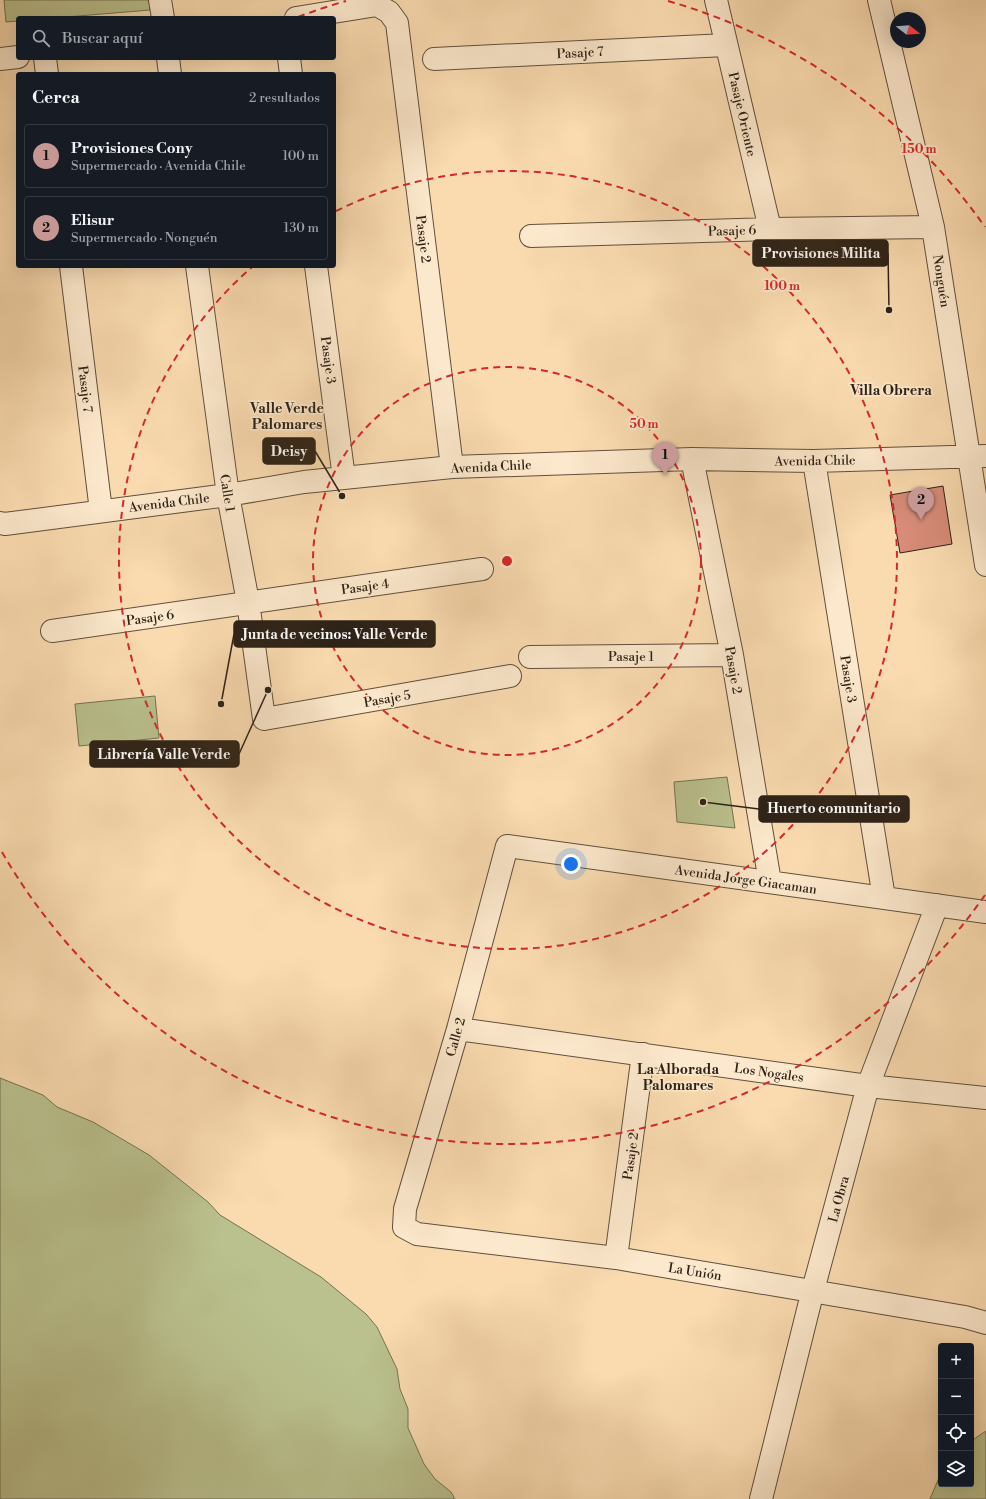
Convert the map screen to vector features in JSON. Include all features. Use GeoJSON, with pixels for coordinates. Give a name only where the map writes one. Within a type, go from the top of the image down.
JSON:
{"type":"FeatureCollection","features":[{"type":"Feature","properties":{"kind":"street"},"geometry":{"type":"LineString","coordinates":[[160,0],[162,16]]}},
{"type":"Feature","properties":{"kind":"street","name":"Pasaje Oriente"},"geometry":{"type":"LineString","coordinates":[[716,0],[770,229]]}},
{"type":"Feature","properties":{"kind":"street","name":"Nonguén"},"geometry":{"type":"LineString","coordinates":[[879,0],[933,227],[977,456],[986,565]]}},
{"type":"Feature","properties":{"kind":"street","name":"Pasaje 2"},"geometry":{"type":"LineString","coordinates":[[310,16],[377,6],[389,12],[397,24],[452,467]]}},
{"type":"Feature","properties":{"kind":"street","name":"Pasaje 7"},"geometry":{"type":"LineString","coordinates":[[434,59],[726,45]]}},
{"type":"Feature","properties":{"kind":"street"},"geometry":{"type":"LineString","coordinates":[[0,59],[16,57]]}},
{"type":"Feature","properties":{"kind":"street"},"geometry":{"type":"LineString","coordinates":[[45,60],[47,72]]}},
{"type":"Feature","properties":{"kind":"street"},"geometry":{"type":"LineString","coordinates":[[168,60],[170,72]]}},
{"type":"Feature","properties":{"kind":"street"},"geometry":{"type":"LineString","coordinates":[[289,60],[291,72]]}},
{"type":"Feature","properties":{"kind":"street","name":"Pasaje 6"},"geometry":{"type":"LineString","coordinates":[[531,236],[770,229],[933,227]]}},
{"type":"Feature","properties":{"kind":"street","name":"Pasaje 7"},"geometry":{"type":"LineString","coordinates":[[71,268],[101,511]]}},
{"type":"Feature","properties":{"kind":"street","name":"Calle 1"},"geometry":{"type":"LineString","coordinates":[[196,268],[228,495],[248,602],[264,719]]}},
{"type":"Feature","properties":{"kind":"street","name":"Pasaje 3"},"geometry":{"type":"LineString","coordinates":[[316,268],[344,478]]}},
{"type":"Feature","properties":{"kind":"street","name":"Avenida Chile"},"geometry":{"type":"LineString","coordinates":[[0,522],[5,524],[228,495],[304,482],[452,467],[692,459],[814,461],[977,456]]}},
{"type":"Feature","properties":{"kind":"street","name":"Pasaje 2"},"geometry":{"type":"LineString","coordinates":[[692,459],[732,655],[770,882]]}},
{"type":"Feature","properties":{"kind":"street","name":"Pasaje 3"},"geometry":{"type":"LineString","coordinates":[[814,461],[884,898]]}},
{"type":"Feature","properties":{"kind":"street","name":"Pasaje 4"},"geometry":{"type":"LineString","coordinates":[[248,602],[482,569]]}},
{"type":"Feature","properties":{"kind":"street","name":"Pasaje 6"},"geometry":{"type":"LineString","coordinates":[[52,631],[248,602]]}},
{"type":"Feature","properties":{"kind":"street","name":"Pasaje 1"},"geometry":{"type":"LineString","coordinates":[[530,657],[732,655]]}},
{"type":"Feature","properties":{"kind":"street","name":"Pasaje 5"},"geometry":{"type":"LineString","coordinates":[[264,719],[510,676]]}},
{"type":"Feature","properties":{"kind":"street","name":"Avenida Jorge Giacaman"},"geometry":{"type":"LineString","coordinates":[[507,846],[986,912]]}},
{"type":"Feature","properties":{"kind":"street","name":"Calle 2"},"geometry":{"type":"LineString","coordinates":[[404,1227],[405,1209],[458,1029],[507,846]]}},
{"type":"Feature","properties":{"kind":"street","name":"La Obra"},"geometry":{"type":"LineString","coordinates":[[761,1499],[813,1290],[868,1086],[937,905]]}},
{"type":"Feature","properties":{"kind":"street","name":"Los Nogales"},"geometry":{"type":"LineString","coordinates":[[458,1029],[868,1086],[986,1098]]}},
{"type":"Feature","properties":{"kind":"street","name":"Pasaje 2"},"geometry":{"type":"LineString","coordinates":[[616,1258],[644,1054]]}},
{"type":"Feature","properties":{"kind":"street","name":"La Unión"},"geometry":{"type":"LineString","coordinates":[[404,1227],[417,1234],[616,1258],[813,1290],[965,1317],[986,1323]]}},
{"type":"Feature","properties":{"kind":"green space"},"geometry":{"type":"Polygon","coordinates":[[[4,0],[149,0],[150,10],[78,16],[16,16],[16,21],[6,22],[4,0]]]}},
{"type":"Feature","properties":{"kind":"green space"},"geometry":{"type":"Polygon","coordinates":[[[155,696],[159,738],[79,746],[75,704],[155,696]]]}},
{"type":"Feature","properties":{"kind":"green space"},"geometry":{"type":"Polygon","coordinates":[[[727,777],[735,828],[677,822],[674,782],[727,777]]]}},
{"type":"Feature","properties":{"kind":"green space"},"geometry":{"type":"Polygon","coordinates":[[[0,1078],[43,1095],[57,1107],[93,1122],[149,1155],[208,1202],[220,1215],[321,1277],[366,1314],[377,1327],[397,1369],[400,1389],[408,1409],[408,1428],[424,1464],[435,1479],[451,1492],[455,1499],[0,1499],[0,1078]]]}},
{"type":"Feature","properties":{"kind":"green space"},"geometry":{"type":"Polygon","coordinates":[[[986,1431],[986,1499],[930,1499],[938,1480],[938,1487],[974,1487],[974,1439],[986,1431]]]}},
{"type":"Feature","properties":{"kind":"building"},"geometry":{"type":"Polygon","coordinates":[[[943,486],[952,544],[900,553],[890,495],[943,486]]]}},
{"type":"Feature","properties":{"kind":"place","name":"Provisiones Milita"},"geometry":{"type":"Point","coordinates":[889,310]}},
{"type":"Feature","properties":{"kind":"place","name":"Provisiones Cony"},"geometry":{"type":"Point","coordinates":[665,475]}},
{"type":"Feature","properties":{"kind":"place","name":"Deisy"},"geometry":{"type":"Point","coordinates":[342,496]}},
{"type":"Feature","properties":{"kind":"place","name":"Elisur"},"geometry":{"type":"Point","coordinates":[921,520]}},
{"type":"Feature","properties":{"kind":"place","name":"Librería Valle Verde"},"geometry":{"type":"Point","coordinates":[268,690]}},
{"type":"Feature","properties":{"kind":"place","name":"Junta de vecinos: Valle Verde"},"geometry":{"type":"Point","coordinates":[221,704]}},
{"type":"Feature","properties":{"kind":"place","name":"Huerto comunitario"},"geometry":{"type":"Point","coordinates":[703,802]}},
{"type":"Feature","properties":{"kind":"district","name":"Villa Obrera"},"geometry":{"type":"Point","coordinates":[891,390]}},
{"type":"Feature","properties":{"kind":"district","name":"Valle Verde Palomares"},"geometry":{"type":"Point","coordinates":[287,416]}},
{"type":"Feature","properties":{"kind":"district","name":"La Alborada Palomares"},"geometry":{"type":"Point","coordinates":[678,1078]}}]}
